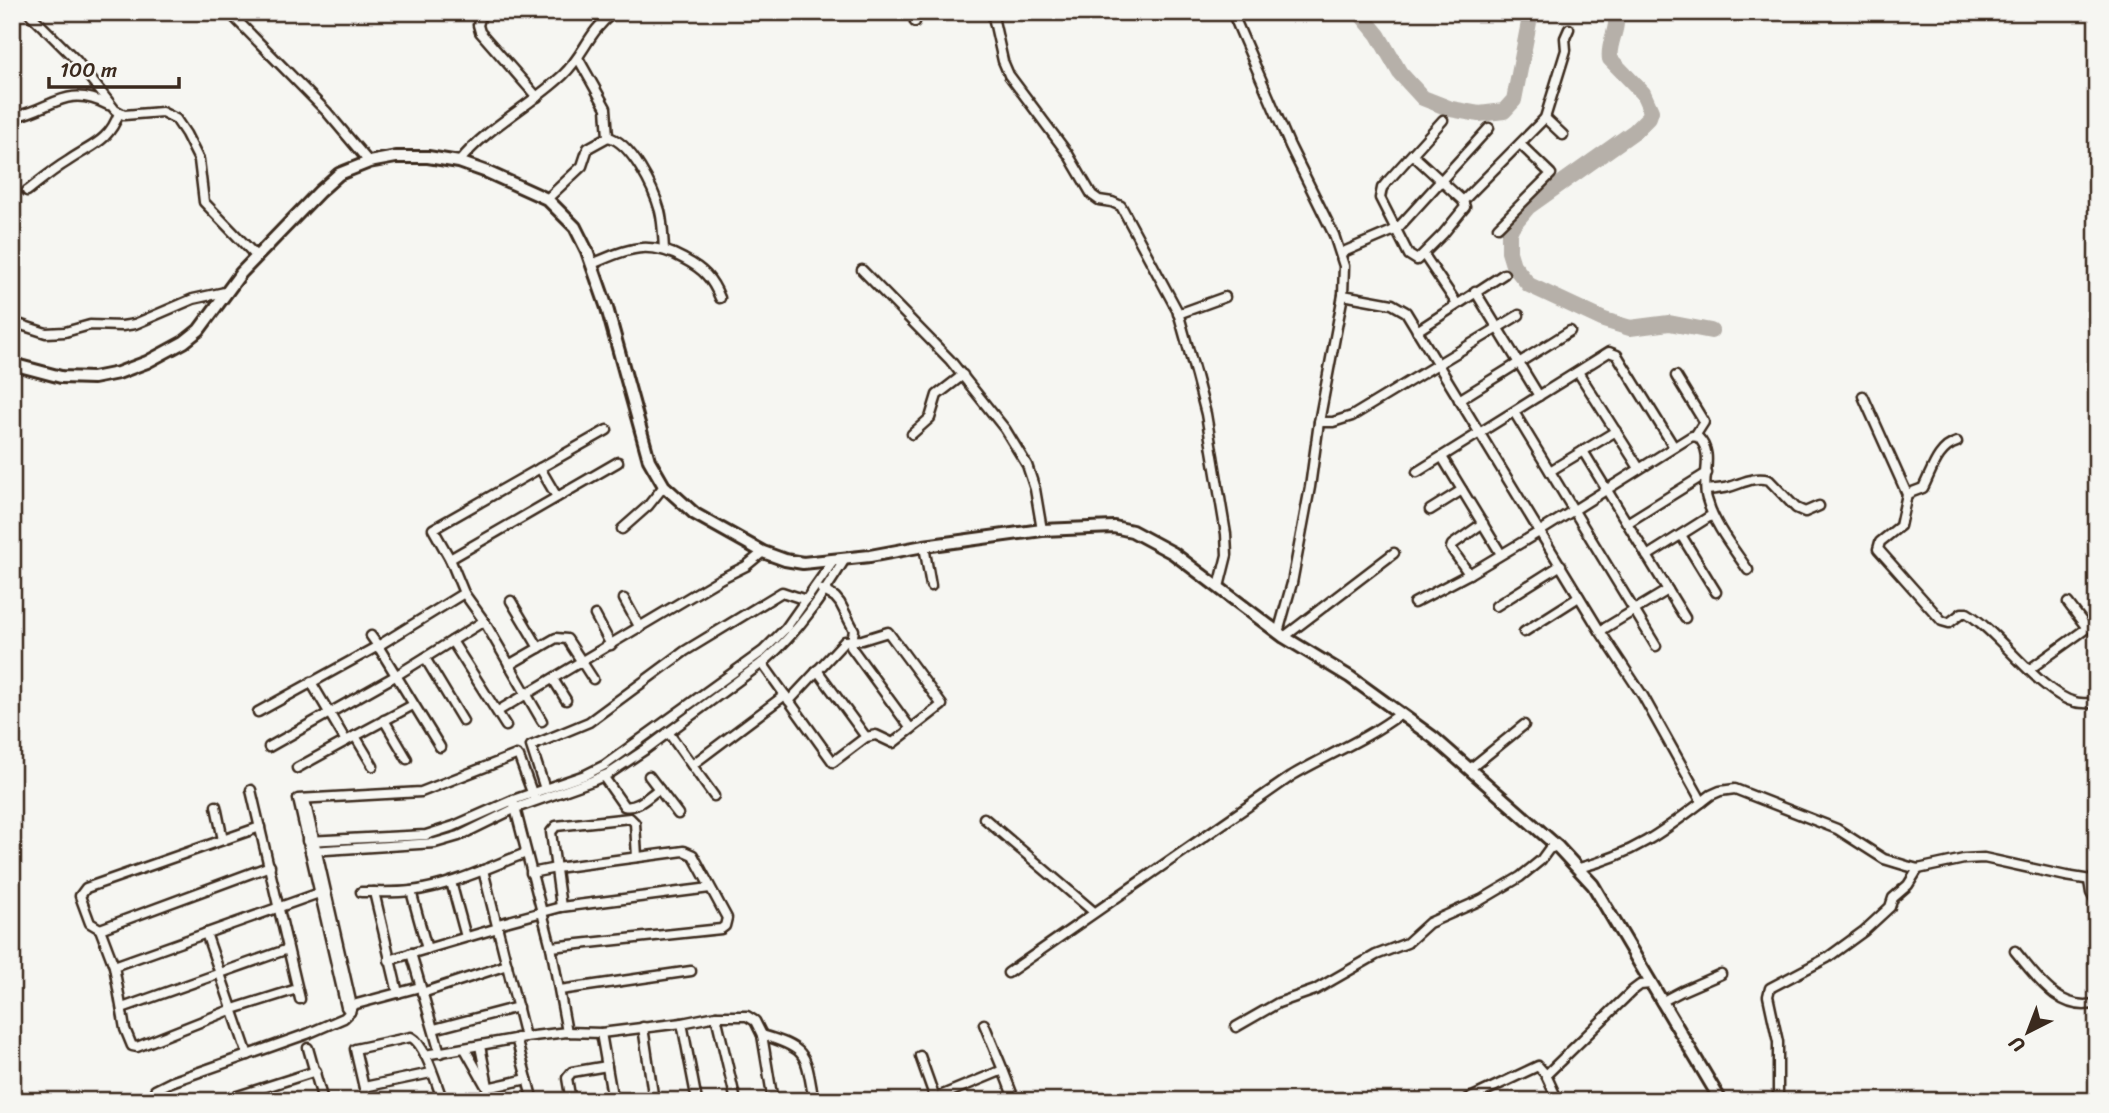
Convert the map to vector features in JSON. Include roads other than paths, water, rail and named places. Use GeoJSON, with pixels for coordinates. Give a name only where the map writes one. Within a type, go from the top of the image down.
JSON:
{"type":"FeatureCollection","features":[{"type":"Feature","properties":{"kind":"street"},"geometry":{"type":"LineString","coordinates":[[29,12],[92,77],[111,107]]}},
{"type":"Feature","properties":{"kind":"street"},"geometry":{"type":"LineString","coordinates":[[229,12],[326,111],[369,162]]}},
{"type":"Feature","properties":{"kind":"street"},"geometry":{"type":"LineString","coordinates":[[482,12],[478,25],[480,32],[537,97]]}},
{"type":"Feature","properties":{"kind":"street"},"geometry":{"type":"LineString","coordinates":[[459,162],[483,137],[563,76],[578,58],[590,35],[614,12]]}},
{"type":"Feature","properties":{"kind":"street"},"geometry":{"type":"LineString","coordinates":[[992,12],[1003,61],[1009,75],[1069,154],[1092,195],[1099,200],[1121,206],[1178,314],[1206,414],[1227,534],[1226,566],[1219,587]]}},
{"type":"Feature","properties":{"kind":"street"},"geometry":{"type":"LineString","coordinates":[[1232,12],[1341,253],[1344,266],[1343,295],[1281,635]]}},
{"type":"Feature","properties":{"kind":"street"},"geometry":{"type":"LineString","coordinates":[[1463,201],[1545,118],[1566,50],[1565,38],[1569,29]]}},
{"type":"Feature","properties":{"kind":"street"},"geometry":{"type":"LineString","coordinates":[[578,58],[606,108],[608,137]]}},
{"type":"Feature","properties":{"kind":"street"},"geometry":{"type":"LineString","coordinates":[[17,116],[29,114],[62,98],[94,99],[119,113],[131,115],[162,112],[176,119],[200,160],[204,202],[257,257]]}},
{"type":"Feature","properties":{"kind":"street"},"geometry":{"type":"LineString","coordinates":[[27,191],[69,159],[100,142],[111,132],[119,113]]}},
{"type":"Feature","properties":{"kind":"street"},"geometry":{"type":"LineString","coordinates":[[1545,118],[1563,135]]}},
{"type":"Feature","properties":{"kind":"street"},"geometry":{"type":"LineString","coordinates":[[1413,155],[1463,201],[1464,210],[1417,260],[1411,258],[1380,198],[1380,193],[1443,120]]}},
{"type":"Feature","properties":{"kind":"street"},"geometry":{"type":"LineString","coordinates":[[1341,253],[1397,229],[1489,128]]}},
{"type":"Feature","properties":{"kind":"street"},"geometry":{"type":"LineString","coordinates":[[547,199],[582,166],[588,148],[608,137]]}},
{"type":"Feature","properties":{"kind":"street"},"geometry":{"type":"LineString","coordinates":[[608,137],[626,147],[655,197],[661,213],[664,249]]}},
{"type":"Feature","properties":{"kind":"street"},"geometry":{"type":"LineString","coordinates":[[1498,227],[1551,174],[1520,144]]}},
{"type":"Feature","properties":{"kind":"street"},"geometry":{"type":"LineString","coordinates":[[12,364],[61,377],[106,376],[147,362],[184,342],[200,330],[223,296],[257,257],[329,183],[352,168],[396,157],[428,157],[459,162],[487,172],[547,199],[575,227],[592,264],[607,309],[644,447],[661,491],[760,555],[794,562],[925,549],[1042,530],[1104,527],[1132,531],[1160,544],[1281,635],[1350,677],[1396,717],[1434,738],[1471,768],[1553,848],[1579,868],[1592,885],[1646,984],[1661,1002],[1721,1101]]}},
{"type":"Feature","properties":{"kind":"street"},"geometry":{"type":"LineString","coordinates":[[592,264],[636,247],[664,249],[708,274],[720,298]]}},
{"type":"Feature","properties":{"kind":"street"},"geometry":{"type":"LineString","coordinates":[[1424,255],[1457,303]]}},
{"type":"Feature","properties":{"kind":"street"},"geometry":{"type":"LineString","coordinates":[[862,270],[927,335],[999,419],[1027,464],[1035,489],[1042,530]]}},
{"type":"Feature","properties":{"kind":"street"},"geometry":{"type":"LineString","coordinates":[[1417,331],[1504,274]]}},
{"type":"Feature","properties":{"kind":"street"},"geometry":{"type":"LineString","coordinates":[[1475,291],[1539,397]]}},
{"type":"Feature","properties":{"kind":"street"},"geometry":{"type":"LineString","coordinates":[[1343,295],[1382,302],[1400,307],[1406,312],[1579,597],[1648,705],[1702,802]]}},
{"type":"Feature","properties":{"kind":"street"},"geometry":{"type":"LineString","coordinates":[[12,322],[46,333],[65,332],[90,325],[122,326],[135,324],[193,299],[223,296]]}},
{"type":"Feature","properties":{"kind":"street"},"geometry":{"type":"LineString","coordinates":[[1178,314],[1225,297]]}},
{"type":"Feature","properties":{"kind":"street"},"geometry":{"type":"LineString","coordinates":[[1319,422],[1333,422],[1352,416],[1519,315]]}},
{"type":"Feature","properties":{"kind":"street"},"geometry":{"type":"LineString","coordinates":[[1459,400],[1570,331]]}},
{"type":"Feature","properties":{"kind":"street"},"geometry":{"type":"LineString","coordinates":[[1417,472],[1606,352],[1614,353],[1674,447]]}},
{"type":"Feature","properties":{"kind":"street"},"geometry":{"type":"LineString","coordinates":[[1578,372],[1639,468]]}},
{"type":"Feature","properties":{"kind":"street"},"geometry":{"type":"LineString","coordinates":[[912,434],[930,418],[937,395],[963,375]]}},
{"type":"Feature","properties":{"kind":"street"},"geometry":{"type":"LineString","coordinates":[[1414,603],[1469,574],[1695,436],[1704,422],[1676,376]]}},
{"type":"Feature","properties":{"kind":"street"},"geometry":{"type":"LineString","coordinates":[[1863,396],[1907,494],[1900,526],[1880,542],[1878,549],[1942,621],[1949,623],[1962,612],[1967,613],[2065,699],[2076,703],[2097,703]]}},
{"type":"Feature","properties":{"kind":"street"},"geometry":{"type":"LineString","coordinates":[[1514,412],[1656,646]]}},
{"type":"Feature","properties":{"kind":"street"},"geometry":{"type":"LineString","coordinates":[[542,721],[484,621],[464,593],[450,559],[433,529],[607,430]]}},
{"type":"Feature","properties":{"kind":"street"},"geometry":{"type":"LineString","coordinates":[[1550,471],[1616,431]]}},
{"type":"Feature","properties":{"kind":"street"},"geometry":{"type":"LineString","coordinates":[[1695,436],[1702,440],[1706,448],[1705,496],[1712,515],[1748,570]]}},
{"type":"Feature","properties":{"kind":"street"},"geometry":{"type":"LineString","coordinates":[[1907,494],[1923,488],[1941,452],[1950,444],[1958,442]]}},
{"type":"Feature","properties":{"kind":"street"},"geometry":{"type":"LineString","coordinates":[[1583,451],[1685,618]]}},
{"type":"Feature","properties":{"kind":"street"},"geometry":{"type":"LineString","coordinates":[[1442,457],[1501,554]]}},
{"type":"Feature","properties":{"kind":"street"},"geometry":{"type":"LineString","coordinates":[[450,559],[618,462]]}},
{"type":"Feature","properties":{"kind":"street"},"geometry":{"type":"LineString","coordinates":[[540,468],[557,497]]}},
{"type":"Feature","properties":{"kind":"street"},"geometry":{"type":"LineString","coordinates":[[1627,523],[1706,473]]}},
{"type":"Feature","properties":{"kind":"street"},"geometry":{"type":"LineString","coordinates":[[1706,490],[1764,478],[1802,512],[1819,506]]}},
{"type":"Feature","properties":{"kind":"street"},"geometry":{"type":"LineString","coordinates":[[1430,510],[1462,490]]}},
{"type":"Feature","properties":{"kind":"street"},"geometry":{"type":"LineString","coordinates":[[622,529],[661,491]]}},
{"type":"Feature","properties":{"kind":"street"},"geometry":{"type":"LineString","coordinates":[[1647,556],[1712,515]]}},
{"type":"Feature","properties":{"kind":"street"},"geometry":{"type":"LineString","coordinates":[[1469,574],[1451,545],[1483,523]]}},
{"type":"Feature","properties":{"kind":"street"},"geometry":{"type":"LineString","coordinates":[[1681,535],[1716,592]]}},
{"type":"Feature","properties":{"kind":"street"},"geometry":{"type":"LineString","coordinates":[[925,549],[931,586]]}},
{"type":"Feature","properties":{"kind":"street"},"geometry":{"type":"LineString","coordinates":[[1281,635],[1394,554]]}},
{"type":"Feature","properties":{"kind":"street"},"geometry":{"type":"LineString","coordinates":[[498,711],[746,566],[760,555]]}},
{"type":"Feature","properties":{"kind":"street"},"geometry":{"type":"LineString","coordinates":[[534,798],[545,789],[585,775],[620,755],[763,651],[786,628],[839,559]]}},
{"type":"Feature","properties":{"kind":"street"},"geometry":{"type":"LineString","coordinates":[[313,846],[435,843],[459,836],[514,804],[603,776],[637,756],[762,663],[797,629],[824,592],[839,559]]}},
{"type":"Feature","properties":{"kind":"street"},"geometry":{"type":"LineString","coordinates":[[1496,606],[1561,565]]}},
{"type":"Feature","properties":{"kind":"street"},"geometry":{"type":"LineString","coordinates":[[816,586],[840,603],[854,630],[851,647],[911,729]]}},
{"type":"Feature","properties":{"kind":"street"},"geometry":{"type":"LineString","coordinates":[[1600,631],[1668,590]]}},
{"type":"Feature","properties":{"kind":"street"},"geometry":{"type":"LineString","coordinates":[[545,789],[531,747],[589,722],[685,651],[782,592],[806,600]]}},
{"type":"Feature","properties":{"kind":"street"},"geometry":{"type":"LineString","coordinates":[[258,712],[378,646],[464,593]]}},
{"type":"Feature","properties":{"kind":"street"},"geometry":{"type":"LineString","coordinates":[[1524,632],[1579,597]]}},
{"type":"Feature","properties":{"kind":"street"},"geometry":{"type":"LineString","coordinates":[[624,599],[640,628]]}},
{"type":"Feature","properties":{"kind":"street"},"geometry":{"type":"LineString","coordinates":[[511,601],[539,648]]}},
{"type":"Feature","properties":{"kind":"street"},"geometry":{"type":"LineString","coordinates":[[2030,669],[2086,630],[2086,626],[2068,603]]}},
{"type":"Feature","properties":{"kind":"street"},"geometry":{"type":"LineString","coordinates":[[595,615],[611,645]]}},
{"type":"Feature","properties":{"kind":"street"},"geometry":{"type":"LineString","coordinates":[[269,747],[397,675],[484,621]]}},
{"type":"Feature","properties":{"kind":"street"},"geometry":{"type":"LineString","coordinates":[[692,765],[787,698],[838,647],[852,639],[888,632],[943,705],[893,743],[876,735],[866,737],[833,762],[787,698],[762,663]]}},
{"type":"Feature","properties":{"kind":"street"},"geometry":{"type":"LineString","coordinates":[[371,636],[440,747]]}},
{"type":"Feature","properties":{"kind":"street"},"geometry":{"type":"LineString","coordinates":[[509,665],[562,637],[568,639],[593,679]]}},
{"type":"Feature","properties":{"kind":"street"},"geometry":{"type":"LineString","coordinates":[[452,641],[506,726]]}},
{"type":"Feature","properties":{"kind":"street"},"geometry":{"type":"LineString","coordinates":[[425,657],[463,721]]}},
{"type":"Feature","properties":{"kind":"street"},"geometry":{"type":"LineString","coordinates":[[817,670],[866,737]]}},
{"type":"Feature","properties":{"kind":"street"},"geometry":{"type":"LineString","coordinates":[[553,679],[566,700]]}},
{"type":"Feature","properties":{"kind":"street"},"geometry":{"type":"LineString","coordinates":[[311,682],[345,741]]}},
{"type":"Feature","properties":{"kind":"street"},"geometry":{"type":"LineString","coordinates":[[297,768],[413,705]]}},
{"type":"Feature","properties":{"kind":"street"},"geometry":{"type":"LineString","coordinates":[[1009,973],[1293,775],[1324,757],[1355,744],[1396,717]]}},
{"type":"Feature","properties":{"kind":"street"},"geometry":{"type":"LineString","coordinates":[[384,720],[407,759]]}},
{"type":"Feature","properties":{"kind":"street"},"geometry":{"type":"LineString","coordinates":[[1471,768],[1524,725]]}},
{"type":"Feature","properties":{"kind":"street"},"geometry":{"type":"LineString","coordinates":[[668,732],[715,796]]}},
{"type":"Feature","properties":{"kind":"street"},"geometry":{"type":"LineString","coordinates":[[355,736],[373,766]]}},
{"type":"Feature","properties":{"kind":"street"},"geometry":{"type":"LineString","coordinates":[[350,1008],[313,846],[298,799],[421,792],[516,755],[534,798]]}},
{"type":"Feature","properties":{"kind":"street"},"geometry":{"type":"LineString","coordinates":[[603,776],[628,808],[635,807],[659,789]]}},
{"type":"Feature","properties":{"kind":"street"},"geometry":{"type":"LineString","coordinates":[[649,776],[678,814]]}},
{"type":"Feature","properties":{"kind":"street"},"geometry":{"type":"LineString","coordinates":[[251,790],[300,999]]}},
{"type":"Feature","properties":{"kind":"street"},"geometry":{"type":"LineString","coordinates":[[1579,868],[1634,849],[1664,832],[1720,791],[1742,791],[1837,829],[1884,859],[1918,869],[1984,858],[2093,881],[2091,893],[2097,904]]}},
{"type":"Feature","properties":{"kind":"street"},"geometry":{"type":"LineString","coordinates":[[514,804],[551,947],[567,1032]]}},
{"type":"Feature","properties":{"kind":"street"},"geometry":{"type":"LineString","coordinates":[[216,806],[223,840]]}},
{"type":"Feature","properties":{"kind":"street"},"geometry":{"type":"LineString","coordinates":[[561,907],[551,832],[556,826],[630,818],[635,823],[637,857]]}},
{"type":"Feature","properties":{"kind":"street"},"geometry":{"type":"LineString","coordinates":[[984,818],[1094,912]]}},
{"type":"Feature","properties":{"kind":"street"},"geometry":{"type":"LineString","coordinates":[[260,827],[83,890],[80,896],[90,923],[100,929],[114,966],[132,1045],[137,1047],[233,1009],[297,989]]}},
{"type":"Feature","properties":{"kind":"street"},"geometry":{"type":"LineString","coordinates":[[1236,1027],[1278,1003],[1315,990],[1376,955],[1407,943],[1423,926],[1502,888],[1553,848]]}},
{"type":"Feature","properties":{"kind":"street"},"geometry":{"type":"LineString","coordinates":[[361,892],[411,891],[451,882],[526,853]]}},
{"type":"Feature","properties":{"kind":"street"},"geometry":{"type":"LineString","coordinates":[[531,873],[637,857],[689,853],[693,855],[727,918],[726,926],[721,929],[551,947]]}},
{"type":"Feature","properties":{"kind":"street"},"geometry":{"type":"LineString","coordinates":[[100,929],[270,866]]}},
{"type":"Feature","properties":{"kind":"street"},"geometry":{"type":"LineString","coordinates":[[1778,1101],[1777,1042],[1768,996],[1770,988],[1828,958],[1864,931],[1890,907],[1893,898],[1908,885],[1918,869]]}},
{"type":"Feature","properties":{"kind":"street"},"geometry":{"type":"LineString","coordinates":[[483,870],[518,1007],[520,1037],[533,1101]]}},
{"type":"Feature","properties":{"kind":"street"},"geometry":{"type":"LineString","coordinates":[[451,882],[466,937]]}},
{"type":"Feature","properties":{"kind":"street"},"geometry":{"type":"LineString","coordinates":[[389,960],[561,907],[709,888]]}},
{"type":"Feature","properties":{"kind":"street"},"geometry":{"type":"LineString","coordinates":[[411,891],[427,949]]}},
{"type":"Feature","properties":{"kind":"street"},"geometry":{"type":"LineString","coordinates":[[114,966],[323,892]]}},
{"type":"Feature","properties":{"kind":"street"},"geometry":{"type":"LineString","coordinates":[[374,892],[398,993]]}},
{"type":"Feature","properties":{"kind":"street"},"geometry":{"type":"LineString","coordinates":[[205,933],[248,1055]]}},
{"type":"Feature","properties":{"kind":"street"},"geometry":{"type":"LineString","coordinates":[[122,1008],[288,949]]}},
{"type":"Feature","properties":{"kind":"street"},"geometry":{"type":"LineString","coordinates":[[2015,951],[2042,985],[2060,998],[2084,1007],[2097,1003]]}},
{"type":"Feature","properties":{"kind":"street"},"geometry":{"type":"LineString","coordinates":[[411,953],[440,1053]]}},
{"type":"Feature","properties":{"kind":"street"},"geometry":{"type":"LineString","coordinates":[[152,1101],[155,1090],[171,1082],[307,1034],[344,1018],[350,1008],[507,965]]}},
{"type":"Feature","properties":{"kind":"street"},"geometry":{"type":"LineString","coordinates":[[560,990],[691,971]]}},
{"type":"Feature","properties":{"kind":"street"},"geometry":{"type":"LineString","coordinates":[[1661,1002],[1721,974]]}},
{"type":"Feature","properties":{"kind":"street"},"geometry":{"type":"LineString","coordinates":[[1546,1075],[1632,991],[1646,984]]}},
{"type":"Feature","properties":{"kind":"street"},"geometry":{"type":"LineString","coordinates":[[434,1029],[518,1007]]}},
{"type":"Feature","properties":{"kind":"street"},"geometry":{"type":"LineString","coordinates":[[716,1016],[736,1101]]}},
{"type":"Feature","properties":{"kind":"street"},"geometry":{"type":"LineString","coordinates":[[425,1055],[520,1037],[567,1032],[601,1033],[716,1016],[747,1016],[755,1020],[762,1035],[773,1101]]}},
{"type":"Feature","properties":{"kind":"street"},"geometry":{"type":"LineString","coordinates":[[682,1023],[697,1101]]}},
{"type":"Feature","properties":{"kind":"street"},"geometry":{"type":"LineString","coordinates":[[984,1024],[1015,1101]]}},
{"type":"Feature","properties":{"kind":"street"},"geometry":{"type":"LineString","coordinates":[[643,1027],[654,1101]]}},
{"type":"Feature","properties":{"kind":"street"},"geometry":{"type":"LineString","coordinates":[[601,1033],[613,1101]]}},
{"type":"Feature","properties":{"kind":"street"},"geometry":{"type":"LineString","coordinates":[[762,1035],[793,1045],[803,1054],[814,1101]]}},
{"type":"Feature","properties":{"kind":"street"},"geometry":{"type":"LineString","coordinates":[[367,1101],[355,1049],[411,1037],[416,1039],[425,1055],[443,1101]]}},
{"type":"Feature","properties":{"kind":"street"},"geometry":{"type":"LineString","coordinates":[[480,1046],[486,1088]]}},
{"type":"Feature","properties":{"kind":"street"},"geometry":{"type":"LineString","coordinates":[[308,1048],[323,1101]]}},
{"type":"Feature","properties":{"kind":"street"},"geometry":{"type":"LineString","coordinates":[[465,1049],[491,1101]]}},
{"type":"Feature","properties":{"kind":"street"},"geometry":{"type":"LineString","coordinates":[[920,1056],[933,1100],[1003,1070]]}},
{"type":"Feature","properties":{"kind":"street"},"geometry":{"type":"LineString","coordinates":[[570,1101],[567,1078],[572,1072],[607,1066]]}},
{"type":"Feature","properties":{"kind":"street"},"geometry":{"type":"LineString","coordinates":[[1464,1101],[1538,1066],[1546,1075],[1554,1100]]}},
{"type":"Feature","properties":{"kind":"street"},"geometry":{"type":"LineString","coordinates":[[222,1101],[316,1071]]}},
{"type":"Feature","properties":{"kind":"street"},"geometry":{"type":"LineString","coordinates":[[364,1087],[431,1073]]}},
{"type":"Feature","properties":{"kind":"street"},"geometry":{"type":"LineString","coordinates":[[486,1088],[527,1079]]}},
{"type":"Feature","properties":{"kind":"waterway"},"geometry":{"type":"LineString","coordinates":[[1359,12],[1378,35],[1400,73],[1423,98],[1451,109],[1479,114],[1504,111],[1514,100],[1531,12]]}},
{"type":"Feature","properties":{"kind":"waterway"},"geometry":{"type":"LineString","coordinates":[[1615,12],[1616,24],[1610,59],[1643,93],[1651,111],[1649,117],[1635,131],[1528,207],[1509,233],[1509,252],[1513,265],[1529,285],[1604,320],[1630,328],[1669,323],[1711,331]]}}]}
